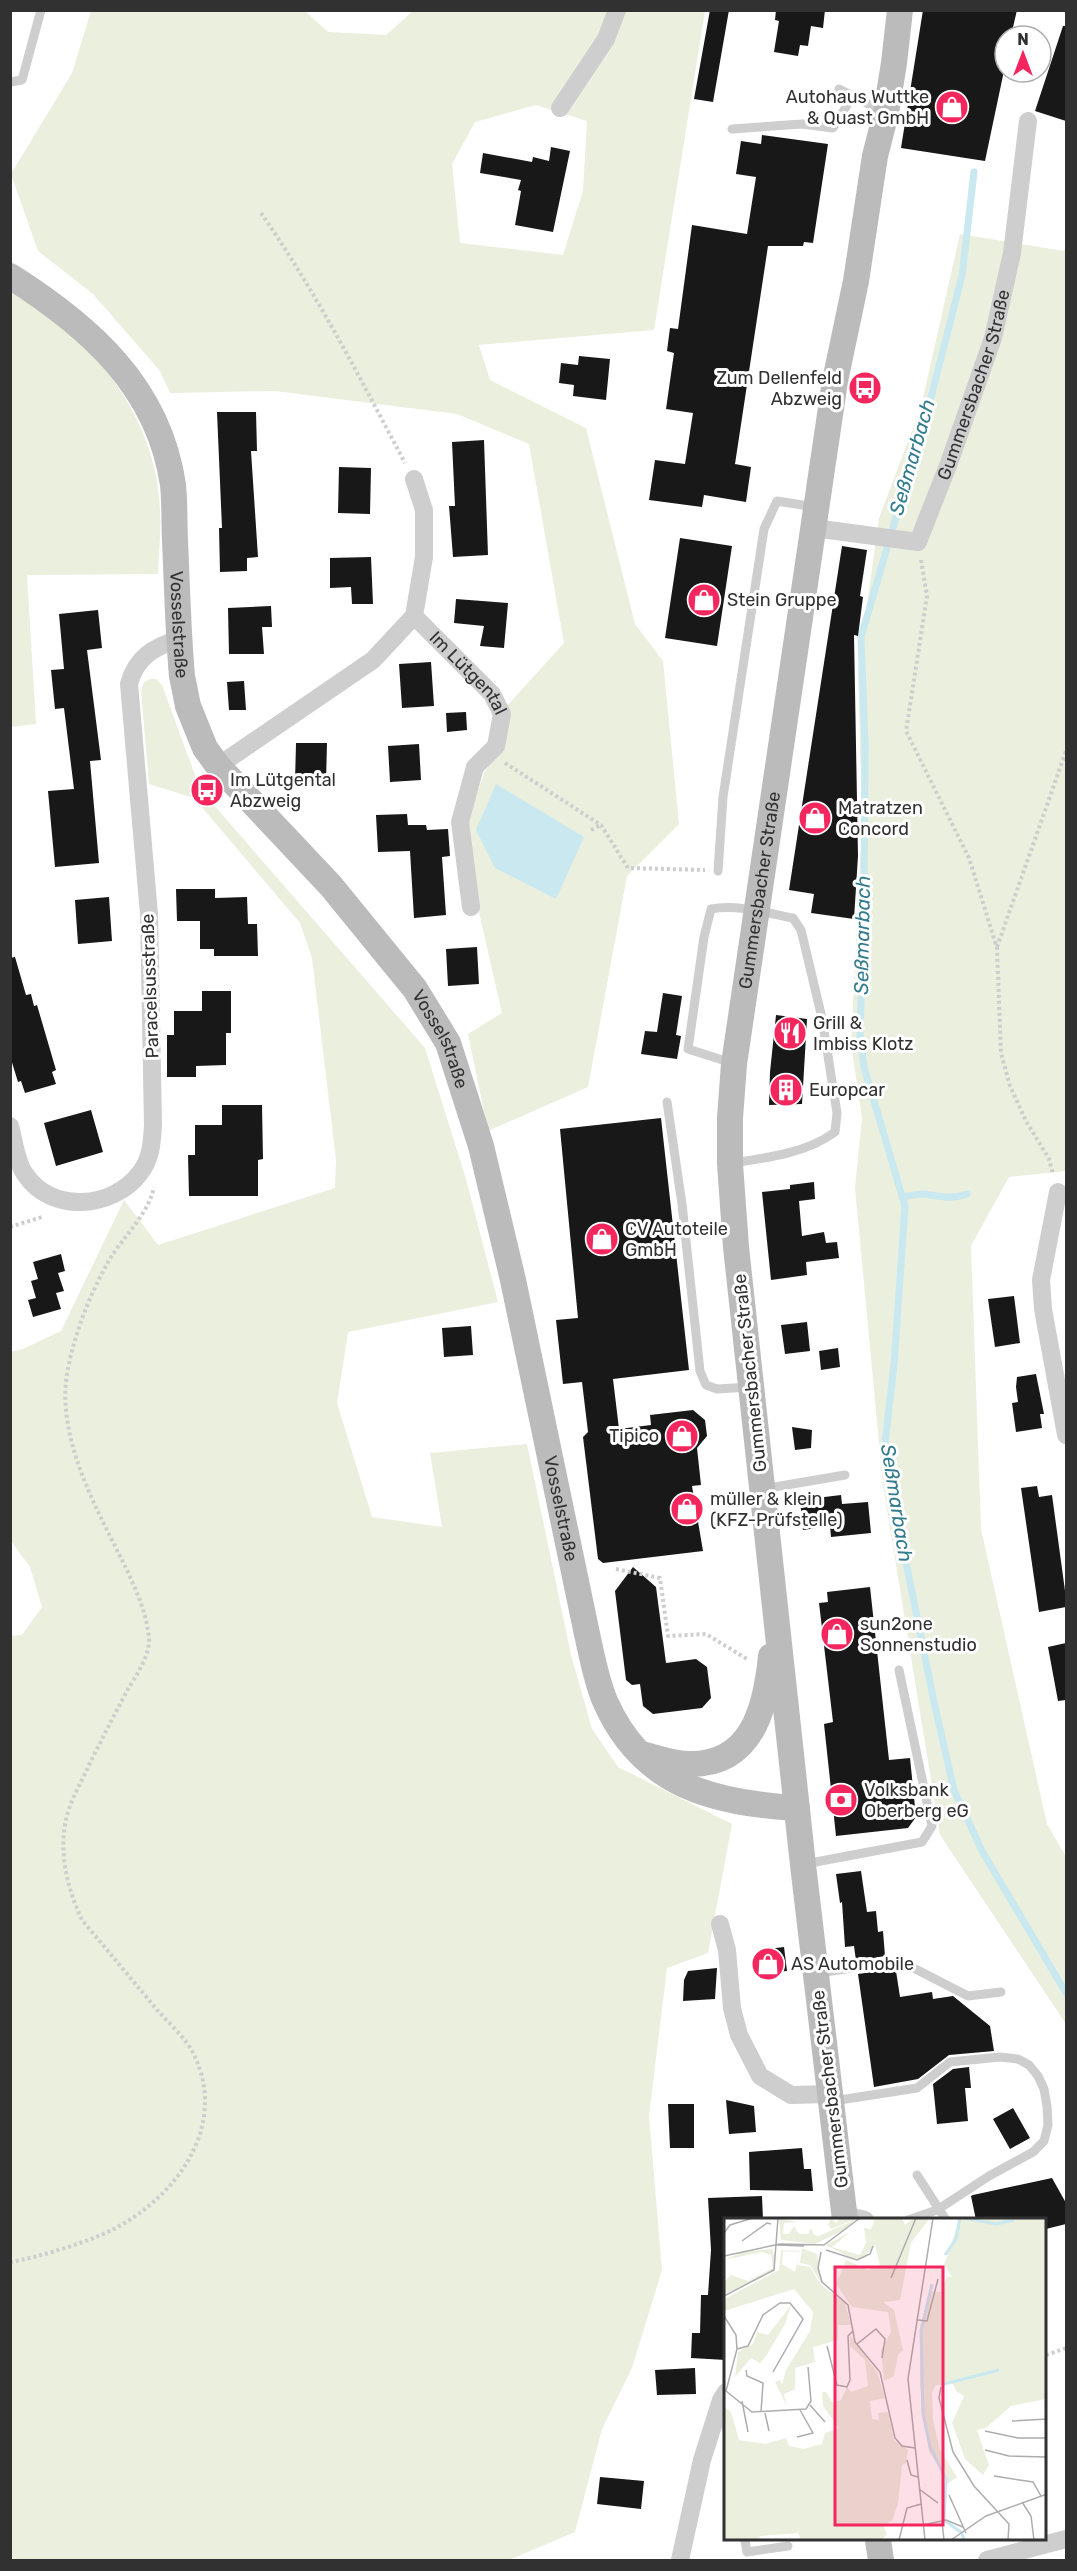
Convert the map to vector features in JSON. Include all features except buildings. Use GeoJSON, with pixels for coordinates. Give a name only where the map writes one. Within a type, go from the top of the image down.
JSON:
{"type":"FeatureCollection","features":[{"type":"Feature","properties":{"kind":"main road","name":"Gummersbacher Straße"},"geometry":{"type":"LineString","coordinates":[[852,2218],[831,2098],[803,1865],[736,1247],[730,1164],[730,1118],[734,1064],[756,911],[836,381],[856,281],[875,156],[886,113],[900,10]]}},
{"type":"Feature","properties":{"kind":"main road","name":"Vosselstraße"},"geometry":{"type":"LineString","coordinates":[[10,276],[72,318],[102,345],[130,378],[151,414],[164,448],[173,485],[179,639],[188,706],[206,748],[218,766],[331,886],[415,989],[448,1042],[481,1146],[513,1280],[598,1683],[613,1718],[641,1754],[658,1772],[671,1780],[700,1792],[749,1805],[797,1808]]}},
{"type":"Feature","properties":{"kind":"main road"},"geometry":{"type":"LineString","coordinates":[[641,1754],[686,1764],[713,1762],[734,1750],[751,1734],[763,1708],[775,1608]]}},
{"type":"Feature","properties":{"kind":"main road"},"geometry":{"type":"LineString","coordinates":[[878,2541],[880,2560]]}},
{"type":"Feature","properties":{"kind":"street"},"geometry":{"type":"LineString","coordinates":[[560,108],[606,39],[617,10]]}},
{"type":"Feature","properties":{"kind":"street","name":"Gummersbacher Straße"},"geometry":{"type":"LineString","coordinates":[[918,542],[949,463],[993,338],[1012,254],[1028,121]]}},
{"type":"Feature","properties":{"kind":"street","name":"Im Lütgental"},"geometry":{"type":"LineString","coordinates":[[218,766],[373,660],[414,616],[423,557],[424,510],[414,479]]}},
{"type":"Feature","properties":{"kind":"street"},"geometry":{"type":"LineString","coordinates":[[815,518],[864,533],[918,542]]}},
{"type":"Feature","properties":{"kind":"street","name":"Im Lütgental"},"geometry":{"type":"LineString","coordinates":[[414,616],[492,694],[502,714],[496,746],[476,767],[460,822],[471,907]]}},
{"type":"Feature","properties":{"kind":"street","name":"Paracelsusstraße"},"geometry":{"type":"LineString","coordinates":[[10,1126],[24,1173],[35,1186],[49,1195],[66,1201],[84,1203],[103,1200],[120,1192],[133,1182],[148,1159],[152,1145],[153,1125],[148,914],[129,684],[133,668],[146,656],[160,645],[179,639]]}},
{"type":"Feature","properties":{"kind":"street"},"geometry":{"type":"LineString","coordinates":[[1058,1192],[1041,1280],[1043,1309],[1066,1435]]}},
{"type":"Feature","properties":{"kind":"street"},"geometry":{"type":"LineString","coordinates":[[720,1924],[727,1950],[732,2008],[739,2035],[760,2076],[791,2095],[831,2098]]}},
{"type":"Feature","properties":{"kind":"street"},"geometry":{"type":"LineString","coordinates":[[680,2560],[702,2460],[724,2396]]}},
{"type":"Feature","properties":{"kind":"street"},"geometry":{"type":"LineString","coordinates":[[987,2560],[1066,2540]]}},
{"type":"Feature","properties":{"kind":"lane"},"geometry":{"type":"LineString","coordinates":[[10,82],[22,80],[41,10]]}},
{"type":"Feature","properties":{"kind":"lane"},"geometry":{"type":"LineString","coordinates":[[839,89],[886,113]]}},
{"type":"Feature","properties":{"kind":"lane"},"geometry":{"type":"LineString","coordinates":[[732,129],[802,124],[833,128],[852,97]]}},
{"type":"Feature","properties":{"kind":"lane"},"geometry":{"type":"LineString","coordinates":[[718,871],[723,797],[764,529],[777,501],[815,518]]}},
{"type":"Feature","properties":{"kind":"lane"},"geometry":{"type":"LineString","coordinates":[[730,1164],[766,1158],[820,1144],[836,1132],[837,1113],[822,1018],[801,930],[793,918],[756,911],[711,909],[704,936],[688,1049],[734,1064]]}},
{"type":"Feature","properties":{"kind":"lane"},"geometry":{"type":"LineString","coordinates":[[667,1102],[682,1204],[700,1371],[706,1385],[717,1389],[752,1387]]}},
{"type":"Feature","properties":{"kind":"lane"},"geometry":{"type":"LineString","coordinates":[[763,1489],[844,1474]]}},
{"type":"Feature","properties":{"kind":"lane"},"geometry":{"type":"LineString","coordinates":[[803,1865],[922,1842],[932,1826],[899,1670]]}},
{"type":"Feature","properties":{"kind":"lane"},"geometry":{"type":"LineString","coordinates":[[816,1973],[900,1961],[968,1996],[1001,1992]]}},
{"type":"Feature","properties":{"kind":"lane"},"geometry":{"type":"LineString","coordinates":[[831,2098],[917,2088],[951,2062],[1000,2057],[1018,2059],[1029,2065],[1038,2076],[1044,2089],[1048,2125],[1044,2141],[1033,2151],[989,2175],[937,2210],[914,2218]]}},
{"type":"Feature","properties":{"kind":"lane"},"geometry":{"type":"LineString","coordinates":[[917,2175],[937,2210],[944,2218]]}},
{"type":"Feature","properties":{"kind":"lane"},"geometry":{"type":"LineString","coordinates":[[745,2541],[747,2552],[788,2546]]}},
{"type":"Feature","properties":{"kind":"path"},"geometry":{"type":"LineString","coordinates":[[261,213],[288,251],[351,360],[414,479]]}},
{"type":"Feature","properties":{"kind":"path"},"geometry":{"type":"LineString","coordinates":[[918,542],[927,596],[906,731],[969,858],[997,948],[1001,1053],[1010,1086],[1026,1121],[1048,1159],[1058,1192]]}},
{"type":"Feature","properties":{"kind":"path"},"geometry":{"type":"LineString","coordinates":[[496,746],[505,763],[601,825],[628,868],[718,871]]}},
{"type":"Feature","properties":{"kind":"path"},"geometry":{"type":"LineString","coordinates":[[997,948],[1066,751]]}},
{"type":"Feature","properties":{"kind":"path"},"geometry":{"type":"LineString","coordinates":[[591,831],[601,825]]}},
{"type":"Feature","properties":{"kind":"path"},"geometry":{"type":"LineString","coordinates":[[10,2262],[34,2258],[114,2229],[158,2198],[181,2172],[195,2151],[203,2126],[205,2099],[190,2049],[82,1920],[70,1895],[65,1869],[64,1840],[69,1808],[142,1662],[149,1641],[144,1612],[135,1587],[87,1490],[75,1450],[66,1406],[67,1376],[74,1339],[107,1264],[147,1206],[153,1193],[157,1178],[148,1159]]}},
{"type":"Feature","properties":{"kind":"path"},"geometry":{"type":"LineString","coordinates":[[10,1227],[42,1217]]}},
{"type":"Feature","properties":{"kind":"path"},"geometry":{"type":"LineString","coordinates":[[616,1569],[660,1578],[668,1636],[706,1634],[769,1672]]}},
{"type":"Feature","properties":{"kind":"path"},"geometry":{"type":"LineString","coordinates":[[1047,2355],[1066,2348]]}},
{"type":"Feature","properties":{"kind":"green space"},"geometry":{"type":"Polygon","coordinates":[[[91,11],[305,11],[328,32],[386,35],[413,11],[705,11],[654,330],[479,345],[490,380],[586,428],[635,624],[663,661],[679,824],[627,876],[588,1087],[488,1131],[468,1034],[502,1013],[478,908],[466,825],[485,771],[503,746],[506,707],[564,643],[529,444],[457,414],[275,391],[170,393],[160,371],[93,294],[38,251],[11,174],[72,73],[91,11]],[[536,105],[475,122],[452,164],[460,243],[563,255],[583,191],[587,121],[536,105]]]}},
{"type":"Feature","properties":{"kind":"green space"},"geometry":{"type":"Polygon","coordinates":[[[960,234],[1064,251],[1066,246],[1066,1171],[1009,1177],[971,1246],[981,1529],[1047,1824],[1066,1857],[1066,2024],[940,1835],[883,1485],[855,1188],[862,1118],[851,1044],[862,823],[858,670],[879,518],[921,407],[960,234]]]}},
{"type":"Feature","properties":{"kind":"green space"},"geometry":{"type":"Polygon","coordinates":[[[10,291],[51,318],[74,337],[107,372],[122,393],[145,437],[158,485],[160,518],[158,574],[27,575],[36,724],[11,727],[10,291]]]}},
{"type":"Feature","properties":{"kind":"green space"},"geometry":{"type":"Polygon","coordinates":[[[156,679],[162,685],[200,789],[425,1048],[466,1179],[498,1302],[348,1332],[337,1403],[372,1517],[442,1527],[430,1453],[527,1444],[571,1655],[592,1729],[618,1767],[732,1824],[708,1953],[667,1968],[649,2116],[662,2270],[632,2368],[602,2429],[575,2532],[509,2560],[11,2560],[10,1636],[22,1635],[42,1607],[30,1567],[11,1541],[10,1352],[23,1349],[61,1331],[124,1200],[158,1245],[335,1188],[336,1160],[312,958],[300,923],[194,798],[149,784],[141,690],[144,682],[156,679]]]}},
{"type":"Feature","properties":{"kind":"water"},"geometry":{"type":"Polygon","coordinates":[[[496,784],[584,837],[556,899],[495,868],[476,830],[496,784]]]}},
{"type":"Feature","properties":{"kind":"waterway","name":"Seßmarbach"},"geometry":{"type":"LineString","coordinates":[[974,172],[962,276],[930,401],[861,637],[865,744],[864,911],[860,1035],[864,1067],[905,1206],[894,1365],[884,1452],[934,1702],[954,1790],[982,1851],[1066,1993]]}},
{"type":"Feature","properties":{"kind":"waterway"},"geometry":{"type":"LineString","coordinates":[[903,1197],[923,1194],[951,1197],[967,1194]]}},
{"type":"Feature","properties":{"kind":"place","name":"Autohaus Wuttke & Quast GmbH"},"geometry":{"type":"Point","coordinates":[952,107]}},
{"type":"Feature","properties":{"kind":"place","name":"Zum Dellenfeld Abzweig"},"geometry":{"type":"Point","coordinates":[865,388]}},
{"type":"Feature","properties":{"kind":"place","name":"Stein Gruppe"},"geometry":{"type":"Point","coordinates":[704,600]}},
{"type":"Feature","properties":{"kind":"place","name":"Im Lütgental Abzweig"},"geometry":{"type":"Point","coordinates":[207,790]}},
{"type":"Feature","properties":{"kind":"place","name":"Matratzen Concord"},"geometry":{"type":"Point","coordinates":[815,818]}},
{"type":"Feature","properties":{"kind":"place","name":"Grill & Imbiss Klotz"},"geometry":{"type":"Point","coordinates":[790,1033]}},
{"type":"Feature","properties":{"kind":"place","name":"Europcar"},"geometry":{"type":"Point","coordinates":[786,1090]}},
{"type":"Feature","properties":{"kind":"place","name":"CV Autoteile GmbH"},"geometry":{"type":"Point","coordinates":[602,1239]}},
{"type":"Feature","properties":{"kind":"place","name":"Tipico"},"geometry":{"type":"Point","coordinates":[682,1436]}},
{"type":"Feature","properties":{"kind":"place","name":"müller & klein (KFZ-Prüfstelle)"},"geometry":{"type":"Point","coordinates":[687,1509]}},
{"type":"Feature","properties":{"kind":"place","name":"sun2one Sonnenstudio"},"geometry":{"type":"Point","coordinates":[837,1634]}},
{"type":"Feature","properties":{"kind":"place","name":"Volksbank Oberberg eG"},"geometry":{"type":"Point","coordinates":[841,1800]}},
{"type":"Feature","properties":{"kind":"place","name":"AS Automobile"},"geometry":{"type":"Point","coordinates":[768,1964]}}]}
